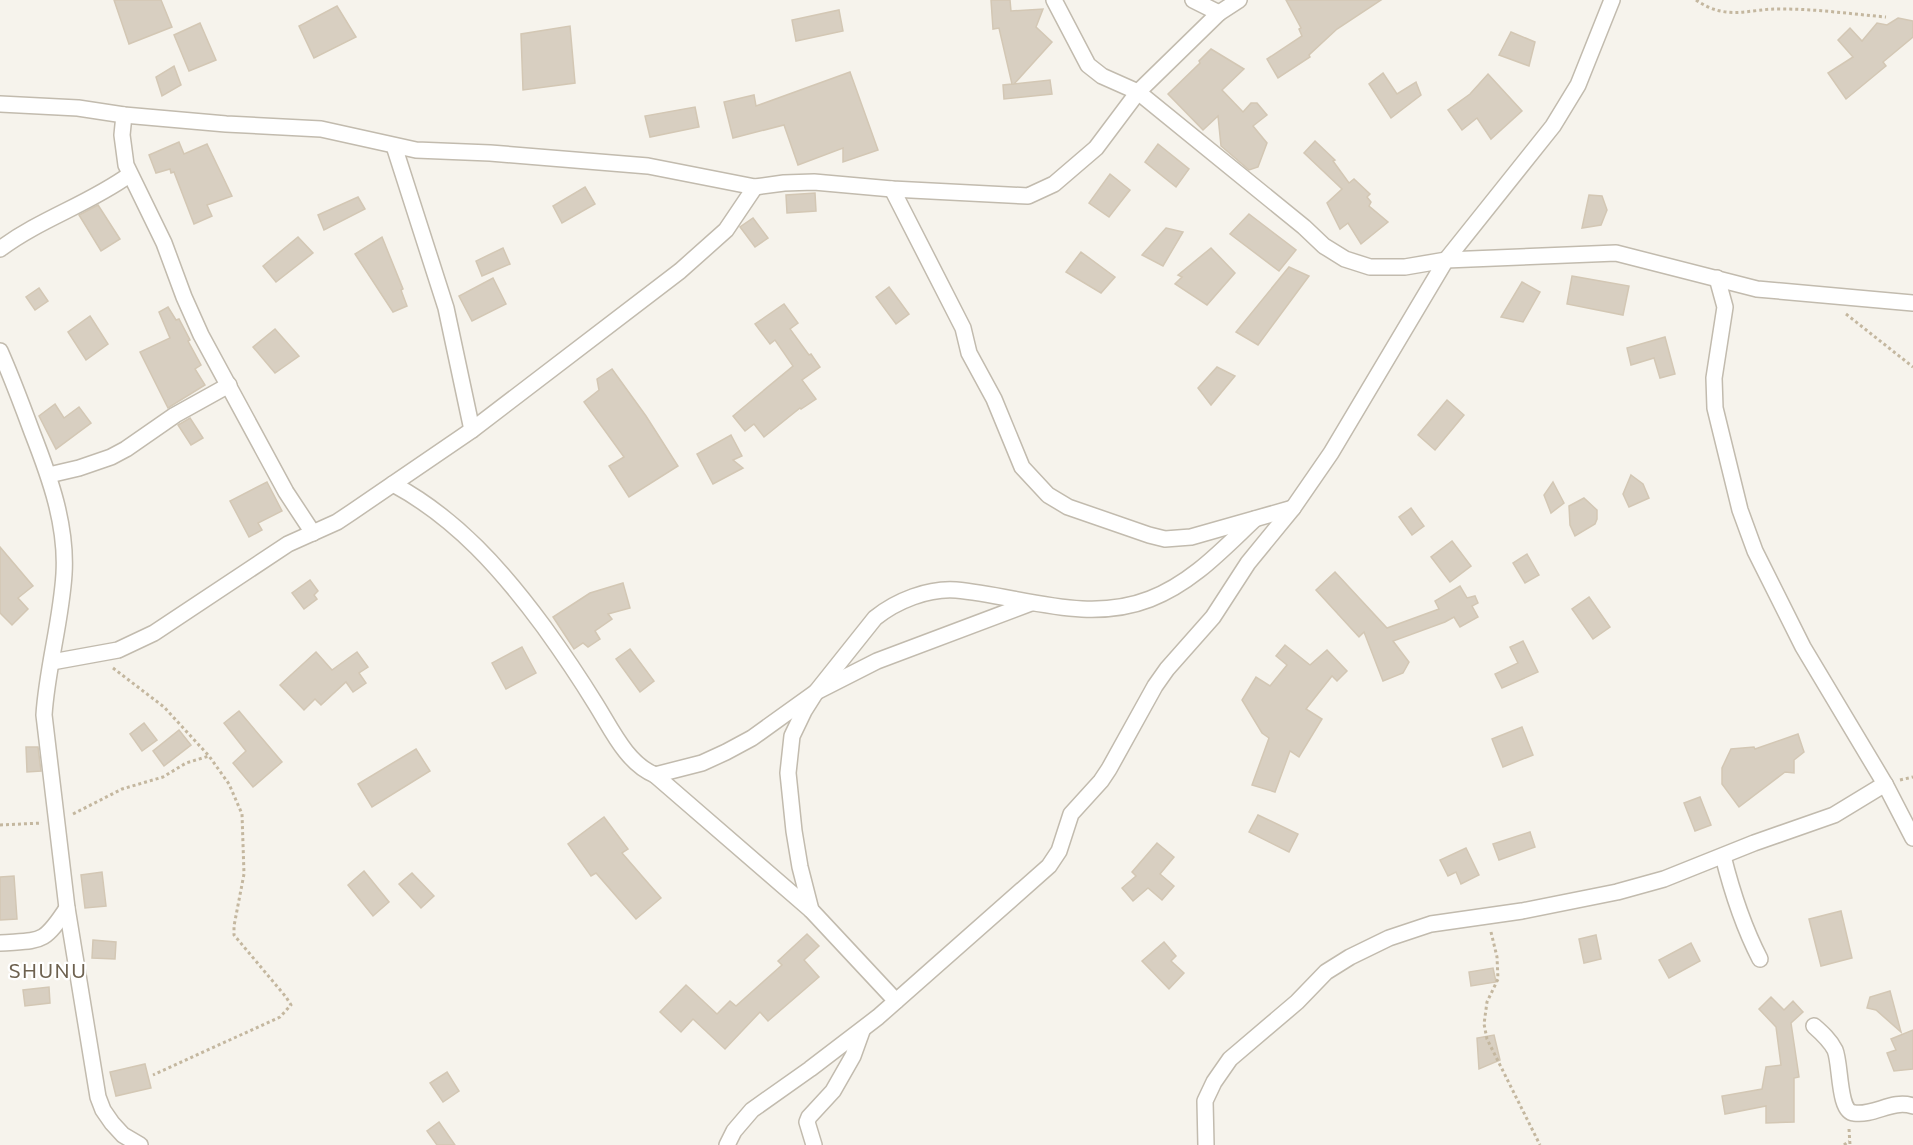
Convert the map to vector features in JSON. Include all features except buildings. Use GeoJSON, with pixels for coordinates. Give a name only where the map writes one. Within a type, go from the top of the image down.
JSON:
{"type":"FeatureCollection","features":[{"type":"Feature","properties":{"kind":"street"},"geometry":{"type":"LineString","coordinates":[[1054,0],[1088,65],[1102,76],[1138,92],[1304,227],[1324,246],[1345,259],[1370,267],[1405,267],[1446,260],[1616,253],[1757,289],[1913,303]]}},
{"type":"Feature","properties":{"kind":"street"},"geometry":{"type":"LineString","coordinates":[[1193,0],[1219,13]]}},
{"type":"Feature","properties":{"kind":"street"},"geometry":{"type":"LineString","coordinates":[[0,104],[78,108],[124,115],[226,124],[321,129],[431,152],[490,153],[648,166],[755,187],[814,182],[892,189],[1028,196],[1054,184],[1096,148],[1138,92],[1219,13],[1239,0]]}},
{"type":"Feature","properties":{"kind":"street"},"geometry":{"type":"LineString","coordinates":[[727,1145],[734,1131],[752,1110],[862,1030],[1049,866],[1059,850],[1071,813],[1109,770],[1155,686],[1167,669],[1214,617],[1248,563],[1293,508],[1342,434],[1446,260],[1553,126],[1578,85],[1612,0]]}},
{"type":"Feature","properties":{"kind":"street"},"geometry":{"type":"LineString","coordinates":[[124,115],[123,152],[129,175],[164,243],[201,335],[286,492],[313,533]]}},
{"type":"Feature","properties":{"kind":"street"},"geometry":{"type":"LineString","coordinates":[[394,146],[446,308],[472,430]]}},
{"type":"Feature","properties":{"kind":"street"},"geometry":{"type":"LineString","coordinates":[[0,249],[26,232],[96,196],[129,175]]}},
{"type":"Feature","properties":{"kind":"street"},"geometry":{"type":"LineString","coordinates":[[52,662],[118,650],[154,633],[288,544],[352,512],[472,430],[708,247],[726,230],[755,187]]}},
{"type":"Feature","properties":{"kind":"street"},"geometry":{"type":"LineString","coordinates":[[892,189],[963,328],[969,353],[994,399],[1022,467],[1048,495],[1068,507],[1165,539],[1191,537],[1293,508]]}},
{"type":"Feature","properties":{"kind":"street"},"geometry":{"type":"LineString","coordinates":[[1717,278],[1725,307],[1714,378],[1715,408],[1740,510],[1755,550],[1803,647],[1885,784],[1913,838]]}},
{"type":"Feature","properties":{"kind":"street"},"geometry":{"type":"LineString","coordinates":[[0,351],[49,476],[63,538],[64,574],[45,695],[44,715],[67,908],[98,1097],[112,1123],[123,1135],[140,1145]]}},
{"type":"Feature","properties":{"kind":"street"},"geometry":{"type":"LineString","coordinates":[[49,476],[111,457],[176,415],[229,385]]}},
{"type":"Feature","properties":{"kind":"street"},"geometry":{"type":"LineString","coordinates":[[393,484],[416,496],[442,515],[482,550],[543,625],[618,740],[642,768],[655,775],[811,910],[896,1001]]}},
{"type":"Feature","properties":{"kind":"street"},"geometry":{"type":"LineString","coordinates":[[811,910],[794,831],[788,773],[792,736],[816,692],[875,618],[903,601],[927,593],[954,590],[1031,603],[1094,610],[1118,608],[1150,600],[1186,581],[1255,519]]}},
{"type":"Feature","properties":{"kind":"street"},"geometry":{"type":"LineString","coordinates":[[655,775],[702,763],[726,752],[752,738],[816,692],[878,661],[1031,603]]}},
{"type":"Feature","properties":{"kind":"street"},"geometry":{"type":"LineString","coordinates":[[1206,1145],[1205,1101],[1214,1082],[1230,1059],[1297,1002],[1326,972],[1350,957],[1389,939],[1431,924],[1521,911],[1617,892],[1664,879],[1834,815],[1885,784]]}},
{"type":"Feature","properties":{"kind":"street"},"geometry":{"type":"LineString","coordinates":[[1722,856],[1734,899],[1748,936],[1760,959]]}},
{"type":"Feature","properties":{"kind":"street"},"geometry":{"type":"LineString","coordinates":[[0,943],[29,942],[39,939],[55,927],[67,908]]}},
{"type":"Feature","properties":{"kind":"street"},"geometry":{"type":"LineString","coordinates":[[1814,1026],[1831,1042],[1835,1050],[1842,1098],[1848,1111],[1853,1114],[1898,1103],[1913,1106]]}},
{"type":"Feature","properties":{"kind":"street"},"geometry":{"type":"LineString","coordinates":[[814,1145],[807,1122],[809,1117],[833,1091],[853,1056],[862,1030]]}},
{"type":"Feature","properties":{"kind":"path"},"geometry":{"type":"LineString","coordinates":[[1696,0],[1714,10],[1729,13],[1780,8],[1886,17]]}},
{"type":"Feature","properties":{"kind":"path"},"geometry":{"type":"LineString","coordinates":[[1823,296],[1913,367]]}},
{"type":"Feature","properties":{"kind":"path"},"geometry":{"type":"LineString","coordinates":[[95,654],[164,707],[208,756],[229,784],[242,814],[244,874],[234,935],[291,1005],[280,1017],[153,1075]]}},
{"type":"Feature","properties":{"kind":"path"},"geometry":{"type":"LineString","coordinates":[[0,825],[57,821],[107,795],[163,777],[186,763],[208,756]]}},
{"type":"Feature","properties":{"kind":"path"},"geometry":{"type":"LineString","coordinates":[[1487,916],[1497,957],[1498,979],[1487,1002],[1484,1024],[1487,1039],[1540,1145]]}},
{"type":"Feature","properties":{"kind":"path"},"geometry":{"type":"LineString","coordinates":[[1844,1145],[1849,1141]]}},
{"type":"Feature","properties":{"kind":"district","name":"SHUNU"},"geometry":{"type":"Point","coordinates":[48,971]}}]}
